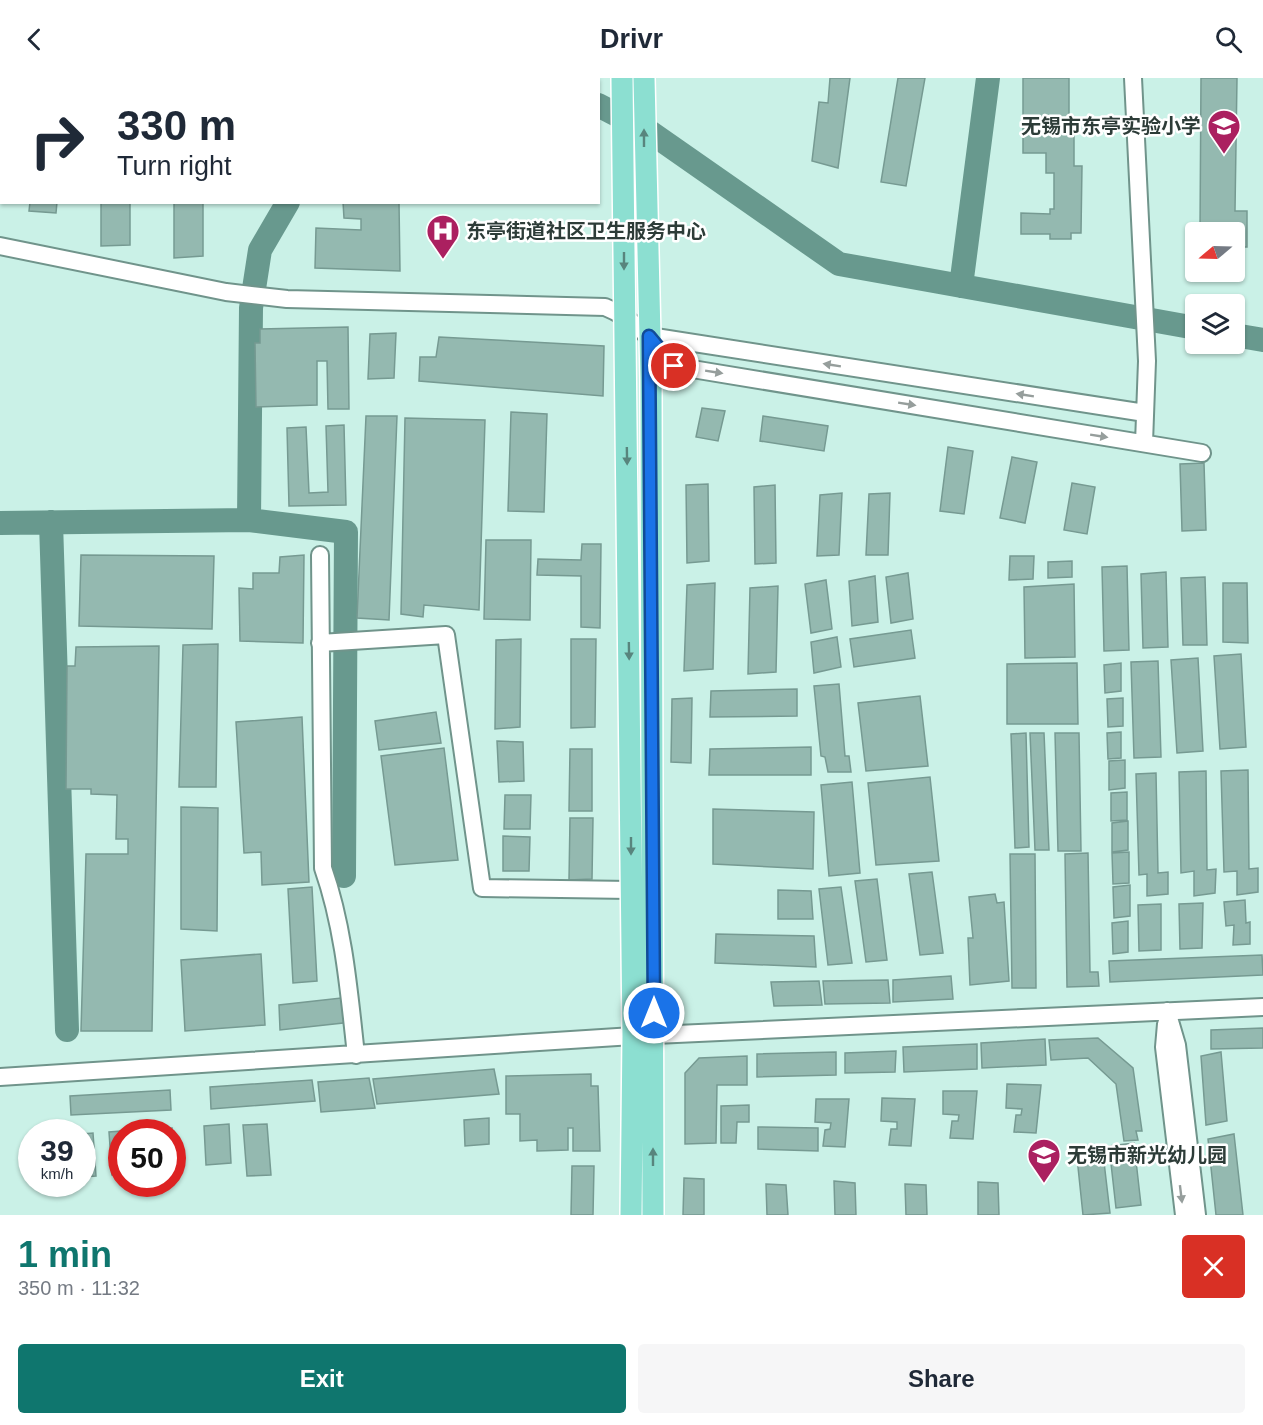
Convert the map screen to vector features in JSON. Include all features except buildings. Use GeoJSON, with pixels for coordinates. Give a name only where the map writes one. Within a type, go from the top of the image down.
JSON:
{"type":"FeatureCollection","features":[{"type":"Feature","properties":{"kind":"main road"},"geometry":{"type":"LineString","coordinates":[[644,78],[649,336],[654,1036],[653,1215]]}},
{"type":"Feature","properties":{"kind":"main road"},"geometry":{"type":"LineString","coordinates":[[622,85],[633,1036],[631,1215]]}},
{"type":"Feature","properties":{"kind":"street"},"geometry":{"type":"LineString","coordinates":[[1134,78],[1147,361],[1144,444]]}},
{"type":"Feature","properties":{"kind":"street"},"geometry":{"type":"LineString","coordinates":[[0,246],[226,292],[287,299],[605,307],[625,315],[649,336],[674,366],[1202,453]]}},
{"type":"Feature","properties":{"kind":"street"},"geometry":{"type":"LineString","coordinates":[[649,336],[1145,413]]}},
{"type":"Feature","properties":{"kind":"street"},"geometry":{"type":"LineString","coordinates":[[320,555],[323,868],[333,898],[348,982],[356,1055]]}},
{"type":"Feature","properties":{"kind":"street"},"geometry":{"type":"LineString","coordinates":[[320,643],[446,635],[482,888],[631,890]]}},
{"type":"Feature","properties":{"kind":"street"},"geometry":{"type":"LineString","coordinates":[[0,1077],[633,1036],[1263,1006]]}},
{"type":"Feature","properties":{"kind":"street"},"geometry":{"type":"LineString","coordinates":[[1167,1011],[1164,1047],[1184,1215]]}},
{"type":"Feature","properties":{"kind":"street"},"geometry":{"type":"LineString","coordinates":[[1167,1011],[1177,1045],[1197,1215]]}},
{"type":"Feature","properties":{"kind":"waterway"},"geometry":{"type":"LineString","coordinates":[[961,286],[988,78]]}},
{"type":"Feature","properties":{"kind":"waterway"},"geometry":{"type":"LineString","coordinates":[[600,106],[650,132],[839,264],[1185,326]]}},
{"type":"Feature","properties":{"kind":"waterway"},"geometry":{"type":"LineString","coordinates":[[0,523],[249,520],[251,308],[260,250],[287,204]]}},
{"type":"Feature","properties":{"kind":"waterway"},"geometry":{"type":"LineString","coordinates":[[1245,337],[1263,340]]}},
{"type":"Feature","properties":{"kind":"waterway"},"geometry":{"type":"LineString","coordinates":[[249,520],[346,532],[344,876]]}},
{"type":"Feature","properties":{"kind":"waterway"},"geometry":{"type":"LineString","coordinates":[[51,522],[67,1030]]}},
{"type":"Feature","properties":{"kind":"place","name":"无锡市东亭实验小学"},"geometry":{"type":"Point","coordinates":[1224,155]}},
{"type":"Feature","properties":{"kind":"place","name":"东亭街道社区卫生服务中心"},"geometry":{"type":"Point","coordinates":[443,260]}},
{"type":"Feature","properties":{"kind":"place","name":"无锡市新光幼儿园"},"geometry":{"type":"Point","coordinates":[1044,1184]}},
{"type":"Feature","properties":{"kind":"route"},"geometry":{"type":"LineString","coordinates":[[654,1013],[649,336],[674,366]]}}]}
